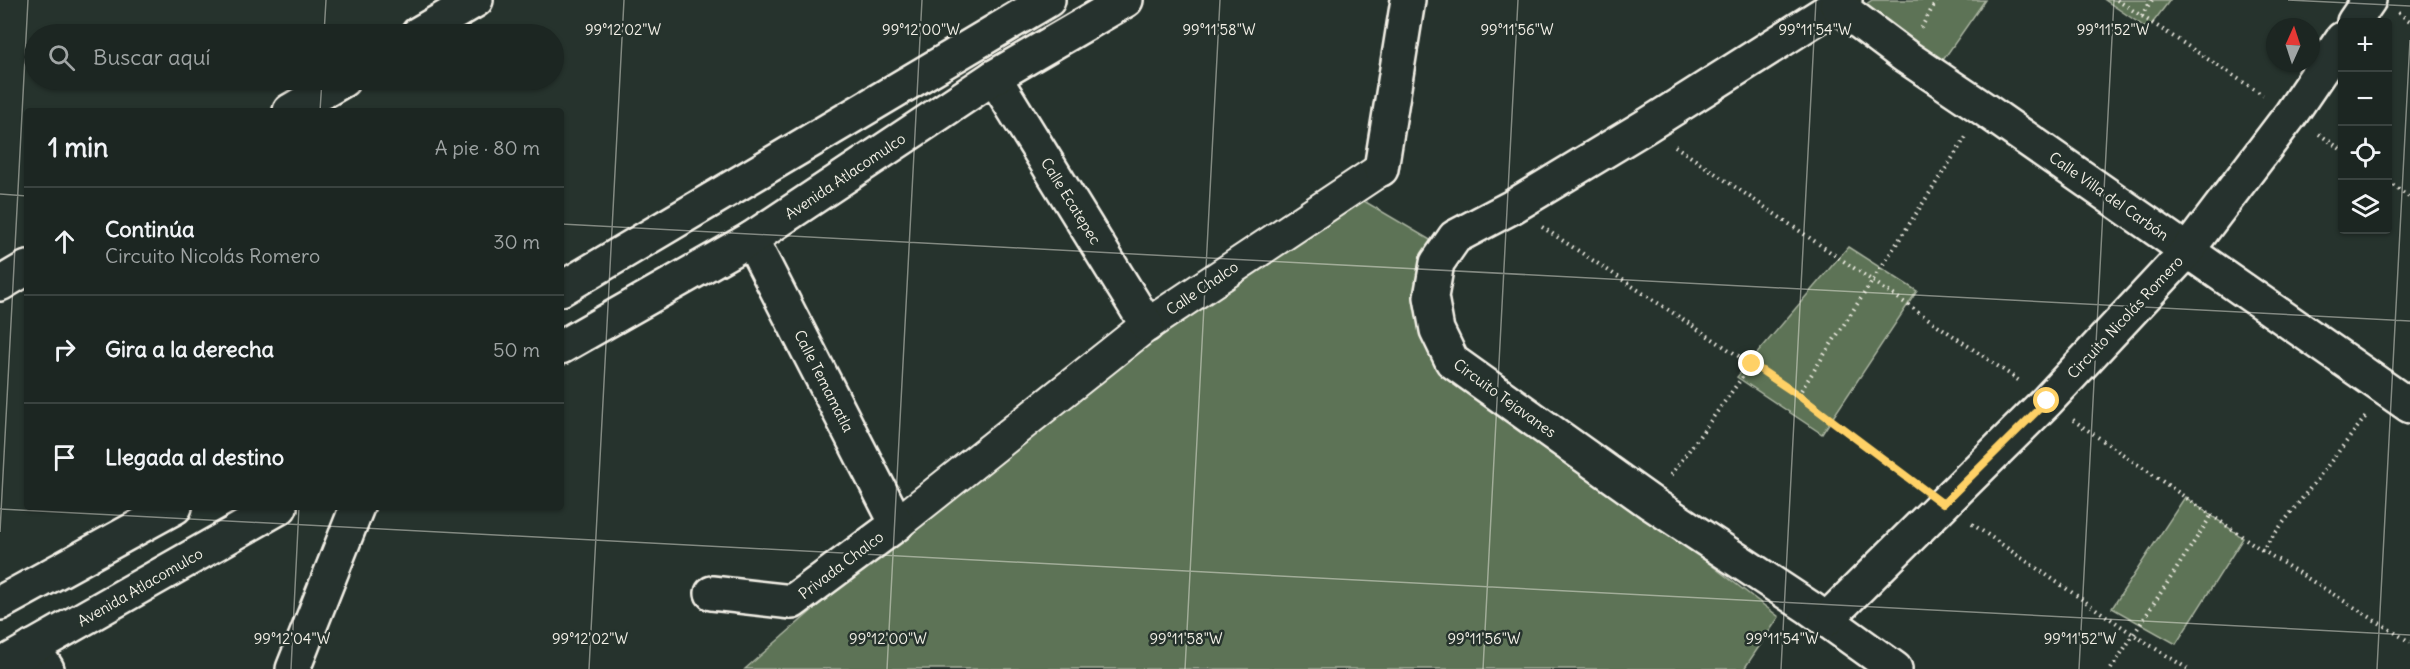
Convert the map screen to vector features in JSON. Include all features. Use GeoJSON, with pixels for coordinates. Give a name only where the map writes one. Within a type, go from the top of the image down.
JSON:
{"type":"FeatureCollection","features":[{"type":"Feature","properties":{"kind":"street"},"geometry":{"type":"LineString","coordinates":[[435,24],[476,0]]}},
{"type":"Feature","properties":{"kind":"street"},"geometry":{"type":"LineString","coordinates":[[564,287],[1048,0]]}},
{"type":"Feature","properties":{"kind":"street","name":"Avenida Atlacomulco"},"geometry":{"type":"LineString","coordinates":[[564,345],[751,239],[994,77],[1126,0]]}},
{"type":"Feature","properties":{"kind":"street","name":"Calle Chalco"},"geometry":{"type":"LineString","coordinates":[[897,524],[1148,325],[1382,169],[1408,0]]}},
{"type":"Feature","properties":{"kind":"street"},"geometry":{"type":"LineString","coordinates":[[2357,18],[2370,0]]}},
{"type":"Feature","properties":{"kind":"street","name":"Calle Villa del Carbón"},"geometry":{"type":"LineString","coordinates":[[1841,3],[1905,56],[2398,398]]}},
{"type":"Feature","properties":{"kind":"street","name":"Circuito Tejavanes"},"geometry":{"type":"LineString","coordinates":[[1841,3],[1646,126],[1512,207],[1455,237],[1437,263],[1431,297],[1437,330],[1452,361],[1652,503],[1895,669]]}},
{"type":"Feature","properties":{"kind":"street","name":"Circuito Nicolás Romero"},"geometry":{"type":"LineString","coordinates":[[1826,620],[2047,401],[2187,251],[2291,114],[2338,46]]}},
{"type":"Feature","properties":{"kind":"street","name":"Calle Ecatepec"},"geometry":{"type":"LineString","coordinates":[[994,77],[1148,325]]}},
{"type":"Feature","properties":{"kind":"street"},"geometry":{"type":"LineString","coordinates":[[295,108],[326,90]]}},
{"type":"Feature","properties":{"kind":"street","name":"Calle Temamatla"},"geometry":{"type":"LineString","coordinates":[[751,239],[897,524]]}},
{"type":"Feature","properties":{"kind":"street"},"geometry":{"type":"LineString","coordinates":[[0,284],[24,270]]}},
{"type":"Feature","properties":{"kind":"street"},"geometry":{"type":"LineString","coordinates":[[0,603],[170,510]]}},
{"type":"Feature","properties":{"kind":"street","name":"Avenida Atlacomulco"},"geometry":{"type":"LineString","coordinates":[[0,666],[40,658],[275,510]]}},
{"type":"Feature","properties":{"kind":"street"},"geometry":{"type":"LineString","coordinates":[[293,669],[356,510]]}},
{"type":"Feature","properties":{"kind":"street","name":"Privada Chalco"},"geometry":{"type":"LineString","coordinates":[[712,593],[792,602],[897,524]]}},
{"type":"Feature","properties":{"kind":"path"},"geometry":{"type":"LineString","coordinates":[[2117,0],[2291,114]]}},
{"type":"Feature","properties":{"kind":"path"},"geometry":{"type":"LineString","coordinates":[[2140,16],[2152,0]]}},
{"type":"Feature","properties":{"kind":"path"},"geometry":{"type":"LineString","coordinates":[[1798,395],[1984,109]]}},
{"type":"Feature","properties":{"kind":"path"},"geometry":{"type":"LineString","coordinates":[[1646,126],[2211,516],[2410,642]]}},
{"type":"Feature","properties":{"kind":"path"},"geometry":{"type":"LineString","coordinates":[[2392,185],[2410,198]]}},
{"type":"Feature","properties":{"kind":"path"},"geometry":{"type":"LineString","coordinates":[[1512,207],[1798,395],[1943,504],[2134,635],[2188,669]]}},
{"type":"Feature","properties":{"kind":"path"},"geometry":{"type":"LineString","coordinates":[[1652,503],[1752,364]]}},
{"type":"Feature","properties":{"kind":"path"},"geometry":{"type":"LineString","coordinates":[[2262,550],[2398,398]]}},
{"type":"Feature","properties":{"kind":"path"},"geometry":{"type":"LineString","coordinates":[[2111,669],[2211,516]]}},
{"type":"Feature","properties":{"kind":"green space"},"geometry":{"type":"Polygon","coordinates":[[[1872,0],[1985,0],[1941,63],[1861,8],[1872,0]]]}},
{"type":"Feature","properties":{"kind":"green space"},"geometry":{"type":"Polygon","coordinates":[[[2105,0],[2170,0],[2148,29],[2105,0]]]}},
{"type":"Feature","properties":{"kind":"green space"},"geometry":{"type":"Polygon","coordinates":[[[1345,197],[1364,201],[1437,244],[1443,366],[1642,512],[1779,617],[1744,669],[745,669],[900,534],[1154,329],[1345,197]]]}},
{"type":"Feature","properties":{"kind":"green space"},"geometry":{"type":"Polygon","coordinates":[[[1848,247],[1917,291],[1822,434],[1737,377],[1848,247]]]}},
{"type":"Feature","properties":{"kind":"green space"},"geometry":{"type":"Polygon","coordinates":[[[2185,497],[2243,538],[2176,644],[2112,608],[2185,497]]]}},
{"type":"Feature","properties":{"kind":"route"},"geometry":{"type":"LineString","coordinates":[[1752,364],[1798,395],[1943,504],[2047,401]]}}]}
